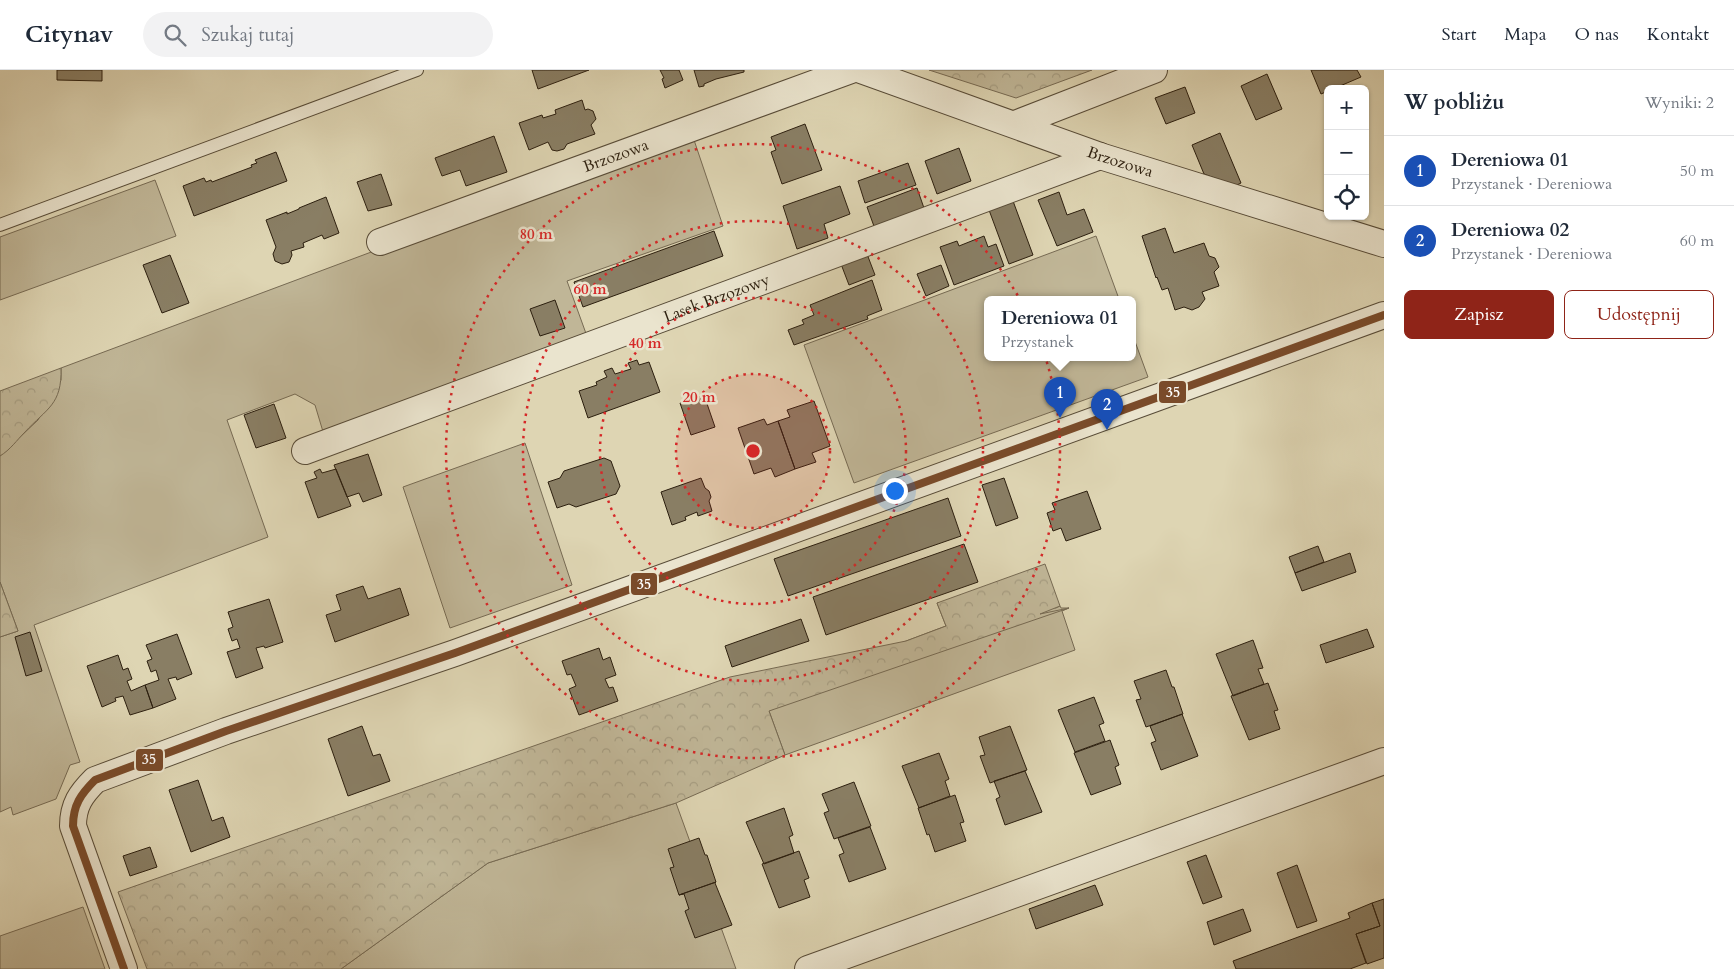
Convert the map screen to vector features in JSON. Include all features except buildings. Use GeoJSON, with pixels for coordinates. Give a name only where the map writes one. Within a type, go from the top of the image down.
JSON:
{"type":"FeatureCollection","features":[{"type":"Feature","properties":{"kind":"street","name":"Brzozowa"},"geometry":{"type":"LineString","coordinates":[[380,242],[852,70]]}},
{"type":"Feature","properties":{"kind":"street","name":"Brzozowa"},"geometry":{"type":"LineString","coordinates":[[860,70],[1100,156],[1384,244]]}},
{"type":"Feature","properties":{"kind":"street"},"geometry":{"type":"LineString","coordinates":[[1015,124],[1154,70]]}},
{"type":"Feature","properties":{"kind":"street","name":"Lasek Brzozowy"},"geometry":{"type":"LineString","coordinates":[[305,451],[1100,156]]}},
{"type":"Feature","properties":{"kind":"street"},"geometry":{"type":"LineString","coordinates":[[124,969],[73,826],[73,813],[83,793],[95,780],[226,731],[455,653],[1384,314]]}},
{"type":"Feature","properties":{"kind":"street"},"geometry":{"type":"LineString","coordinates":[[808,969],[1384,761]]}},
{"type":"Feature","properties":{"kind":"lane"},"geometry":{"type":"LineString","coordinates":[[0,225],[417,70]]}},
{"type":"Feature","properties":{"kind":"green space"},"geometry":{"type":"Polygon","coordinates":[[[929,70],[1092,70],[1016,98],[929,70]]]}},
{"type":"Feature","properties":{"kind":"green space"},"geometry":{"type":"Polygon","coordinates":[[[693,137],[723,226],[567,281],[588,339],[324,435],[315,405],[295,394],[227,420],[268,537],[34,625],[80,762],[70,765],[56,799],[13,815],[11,807],[0,812],[0,637],[18,631],[0,582],[0,456],[38,420],[61,380],[61,368],[382,248],[693,137]]]}},
{"type":"Feature","properties":{"kind":"green space"},"geometry":{"type":"Polygon","coordinates":[[[155,180],[176,236],[0,300],[0,237],[155,180]]]}},
{"type":"Feature","properties":{"kind":"green space"},"geometry":{"type":"Polygon","coordinates":[[[1096,236],[1118,296],[984,296],[984,361],[1136,361],[1136,344],[1148,377],[854,483],[804,345],[1096,236]]]}},
{"type":"Feature","properties":{"kind":"green space"},"geometry":{"type":"Polygon","coordinates":[[[61,368],[59,390],[52,405],[0,456],[0,391],[61,368]]]}},
{"type":"Feature","properties":{"kind":"green space"},"geometry":{"type":"Polygon","coordinates":[[[525,443],[572,585],[450,628],[403,487],[525,443]]]}},
{"type":"Feature","properties":{"kind":"green space"},"geometry":{"type":"Polygon","coordinates":[[[1045,564],[1060,606],[1040,614],[1069,608],[769,711],[785,755],[676,803],[488,863],[341,969],[147,969],[118,892],[730,677],[906,641],[946,626],[937,603],[1045,564]]]}},
{"type":"Feature","properties":{"kind":"green space"},"geometry":{"type":"Polygon","coordinates":[[[0,582],[18,631],[0,637],[0,582]]]}},
{"type":"Feature","properties":{"kind":"green space"},"geometry":{"type":"Polygon","coordinates":[[[937,603],[1056,608],[1060,606],[1061,608],[1069,608],[1062,611],[1075,650],[785,755],[769,711],[885,649],[946,626],[937,603]]]}},
{"type":"Feature","properties":{"kind":"green space"},"geometry":{"type":"Polygon","coordinates":[[[676,803],[736,969],[341,969],[488,863],[676,803]]]}},
{"type":"Feature","properties":{"kind":"green space"},"geometry":{"type":"Polygon","coordinates":[[[83,907],[105,969],[0,969],[0,936],[83,907]]]}},
{"type":"Feature","properties":{"kind":"transit line","name":"35"},"geometry":{"type":"LineString","coordinates":[[124,969],[73,826],[76,806],[95,780],[226,731],[455,653],[1384,315]]}},
{"type":"Feature","properties":{"kind":"place","name":"Dereniowa 01"},"geometry":{"type":"Point","coordinates":[1060,418]}},
{"type":"Feature","properties":{"kind":"place","name":"Dereniowa 02"},"geometry":{"type":"Point","coordinates":[1107,430]}}]}
